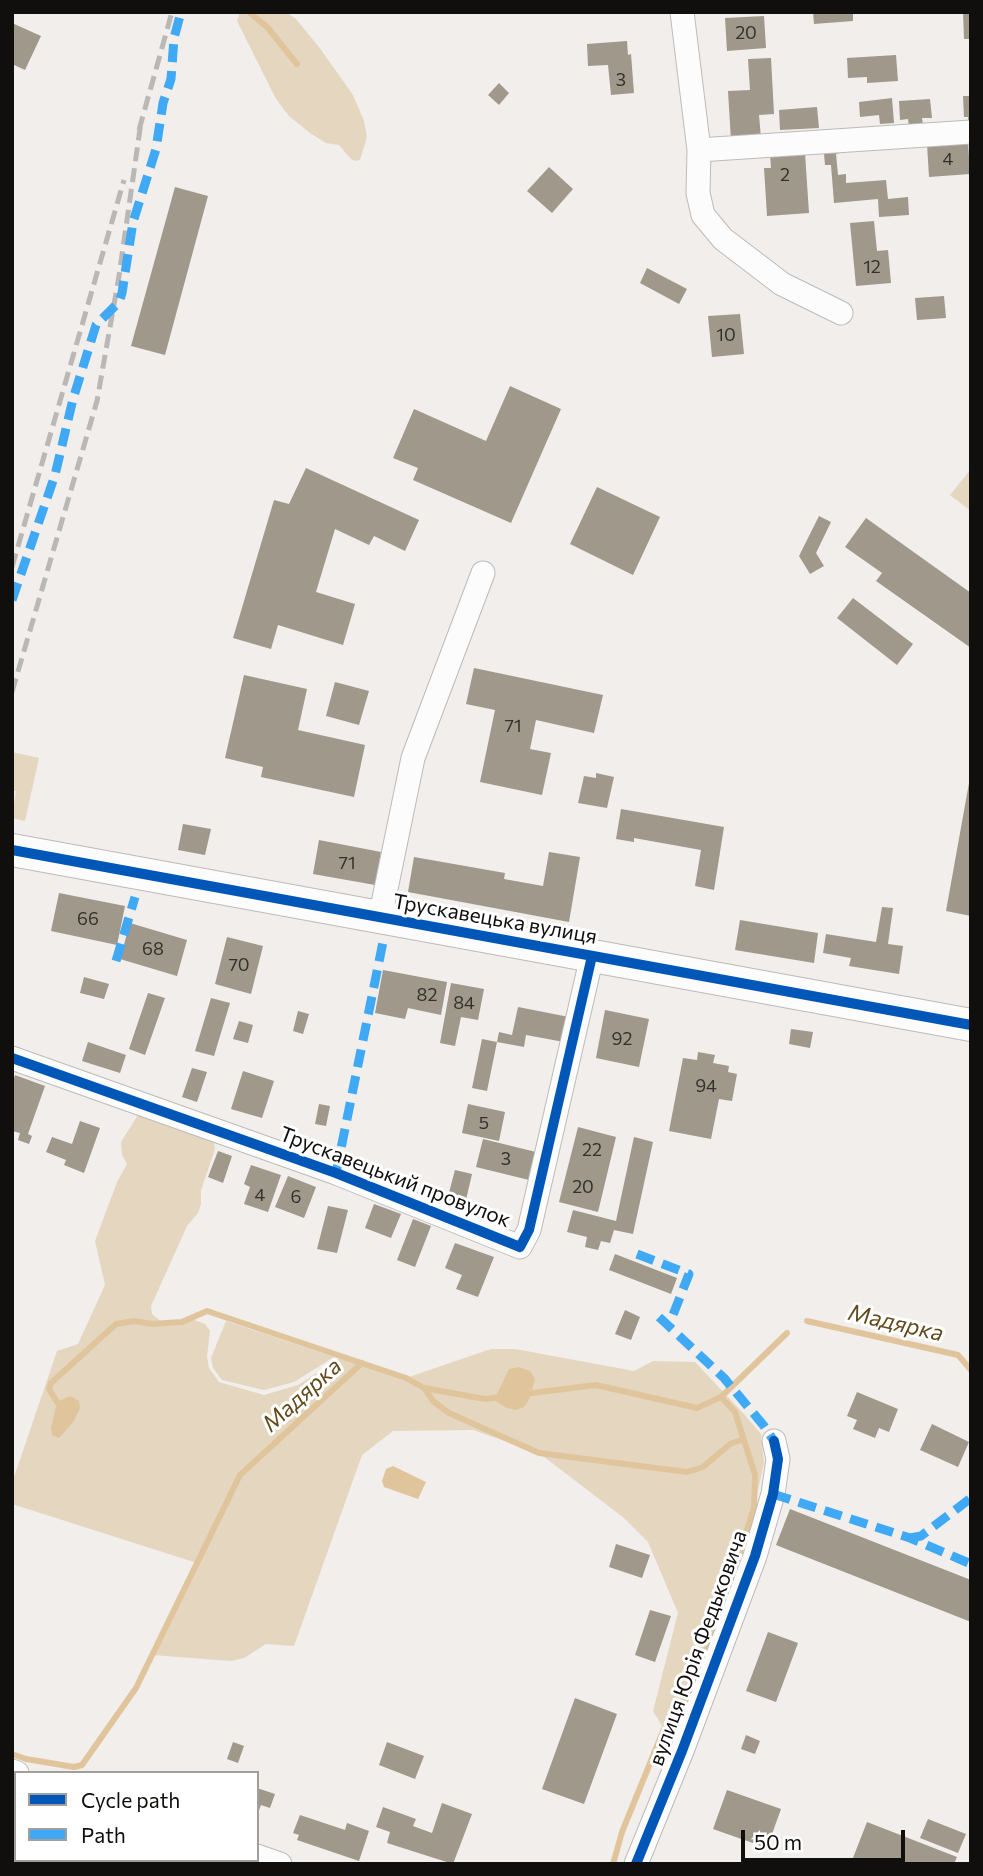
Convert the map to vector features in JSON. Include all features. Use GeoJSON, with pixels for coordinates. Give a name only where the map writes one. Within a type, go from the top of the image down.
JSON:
{"type":"FeatureCollection","features":[{"type":"Feature","properties":{"kind":"main road","name":"Трускавецька вулиця"},"geometry":{"type":"LineString","coordinates":[[12,850],[971,1025]]}},
{"type":"Feature","properties":{"kind":"street"},"geometry":{"type":"LineString","coordinates":[[682,12],[699,150],[698,193],[703,215],[723,239],[782,284],[841,313]]}},
{"type":"Feature","properties":{"kind":"street"},"geometry":{"type":"LineString","coordinates":[[699,150],[971,132]]}},
{"type":"Feature","properties":{"kind":"street"},"geometry":{"type":"LineString","coordinates":[[380,918],[413,758],[483,573]]}},
{"type":"Feature","properties":{"kind":"street","name":"Трускавецький провулок"},"geometry":{"type":"LineString","coordinates":[[12,1058],[336,1173],[520,1247],[529,1230],[592,956]]}},
{"type":"Feature","properties":{"kind":"street","name":"вулиця Юрія Федьковича"},"geometry":{"type":"LineString","coordinates":[[636,1864],[682,1751],[755,1556],[774,1494],[778,1459],[774,1441]]}},
{"type":"Feature","properties":{"kind":"street"},"geometry":{"type":"LineString","coordinates":[[259,1857],[280,1864]]}},
{"type":"Feature","properties":{"kind":"shaded area"},"geometry":{"type":"Polygon","coordinates":[[[240,12],[286,12],[296,19],[319,47],[353,95],[364,121],[367,137],[360,160],[351,159],[339,145],[326,143],[289,116],[276,99],[237,21],[240,12]]]}},
{"type":"Feature","properties":{"kind":"shaded area"},"geometry":{"type":"Polygon","coordinates":[[[971,469],[971,511],[950,495],[971,469]]]}},
{"type":"Feature","properties":{"kind":"shaded area"},"geometry":{"type":"Polygon","coordinates":[[[12,752],[39,758],[25,821],[12,818],[16,791],[12,790],[12,752]]]}},
{"type":"Feature","properties":{"kind":"shaded area"},"geometry":{"type":"Polygon","coordinates":[[[138,1115],[211,1139],[214,1144],[215,1149],[201,1190],[198,1213],[187,1226],[151,1306],[152,1314],[163,1323],[192,1319],[205,1324],[210,1331],[207,1357],[209,1368],[219,1382],[264,1395],[298,1385],[343,1356],[406,1378],[491,1349],[515,1349],[634,1371],[653,1361],[695,1362],[744,1414],[761,1434],[764,1463],[754,1508],[719,1618],[679,1714],[664,1729],[653,1711],[678,1613],[648,1542],[624,1518],[539,1453],[473,1430],[393,1431],[362,1455],[294,1646],[266,1644],[244,1658],[231,1661],[152,1655],[197,1563],[12,1504],[12,1483],[57,1351],[78,1344],[105,1285],[95,1241],[117,1182],[127,1164],[122,1155],[121,1142],[138,1115]]]}},
{"type":"Feature","properties":{"kind":"shaded area"},"geometry":{"type":"Polygon","coordinates":[[[226,1321],[334,1357],[294,1382],[264,1390],[222,1380],[213,1368],[211,1358],[226,1321]]]}},
{"type":"Feature","properties":{"kind":"shaded area"},"geometry":{"type":"Polygon","coordinates":[[[519,1367],[530,1371],[535,1379],[529,1400],[524,1407],[516,1410],[507,1408],[495,1398],[509,1369],[519,1367]]]}},
{"type":"Feature","properties":{"kind":"shaded area"},"geometry":{"type":"Polygon","coordinates":[[[70,1396],[79,1401],[80,1408],[74,1421],[59,1438],[52,1435],[51,1428],[57,1402],[70,1396]]]}},
{"type":"Feature","properties":{"kind":"shaded area"},"geometry":{"type":"Polygon","coordinates":[[[393,1466],[426,1482],[418,1499],[384,1487],[382,1481],[386,1469],[393,1466]]]}},
{"type":"Feature","properties":{"kind":"building"},"geometry":{"type":"Polygon","coordinates":[[[813,12],[853,12],[853,21],[814,24],[813,12]]]}},
{"type":"Feature","properties":{"kind":"building"},"geometry":{"type":"Polygon","coordinates":[[[963,12],[971,12],[971,39],[964,39],[963,12]]]}},
{"type":"Feature","properties":{"kind":"building"},"geometry":{"type":"Polygon","coordinates":[[[764,16],[766,48],[727,51],[725,18],[764,16]]]}},
{"type":"Feature","properties":{"kind":"building"},"geometry":{"type":"Polygon","coordinates":[[[12,23],[41,36],[25,70],[12,64],[12,23]]]}},
{"type":"Feature","properties":{"kind":"building"},"geometry":{"type":"Polygon","coordinates":[[[627,41],[628,55],[631,54],[634,93],[611,95],[608,65],[588,66],[587,44],[627,41]]]}},
{"type":"Feature","properties":{"kind":"building"},"geometry":{"type":"Polygon","coordinates":[[[896,55],[898,81],[867,83],[867,77],[848,78],[847,58],[896,55]]]}},
{"type":"Feature","properties":{"kind":"building"},"geometry":{"type":"Polygon","coordinates":[[[771,58],[774,114],[759,115],[761,138],[731,140],[728,91],[750,90],[748,59],[771,58]]]}},
{"type":"Feature","properties":{"kind":"building"},"geometry":{"type":"Polygon","coordinates":[[[499,83],[509,93],[499,105],[488,95],[499,83]]]}},
{"type":"Feature","properties":{"kind":"building"},"geometry":{"type":"Polygon","coordinates":[[[963,96],[971,96],[971,121],[964,117],[963,96]]]}},
{"type":"Feature","properties":{"kind":"building"},"geometry":{"type":"Polygon","coordinates":[[[892,98],[894,123],[880,124],[879,115],[860,117],[859,102],[892,98]]]}},
{"type":"Feature","properties":{"kind":"building"},"geometry":{"type":"Polygon","coordinates":[[[930,99],[932,118],[922,118],[923,125],[909,126],[908,119],[900,120],[899,101],[930,99]]]}},
{"type":"Feature","properties":{"kind":"building"},"geometry":{"type":"Polygon","coordinates":[[[817,107],[819,128],[780,130],[779,110],[817,107]]]}},
{"type":"Feature","properties":{"kind":"building"},"geometry":{"type":"Polygon","coordinates":[[[968,141],[970,174],[929,177],[927,144],[968,141]]]}},
{"type":"Feature","properties":{"kind":"building"},"geometry":{"type":"Polygon","coordinates":[[[839,145],[840,153],[836,154],[838,175],[846,174],[846,183],[886,180],[888,199],[908,197],[909,215],[879,217],[878,199],[834,203],[831,165],[825,165],[824,154],[826,146],[839,145]]]}},
{"type":"Feature","properties":{"kind":"building"},"geometry":{"type":"Polygon","coordinates":[[[805,153],[809,213],[767,216],[764,168],[771,168],[770,155],[805,153]]]}},
{"type":"Feature","properties":{"kind":"building"},"geometry":{"type":"Polygon","coordinates":[[[549,167],[573,189],[552,213],[527,191],[549,167]]]}},
{"type":"Feature","properties":{"kind":"building"},"geometry":{"type":"Polygon","coordinates":[[[175,187],[208,196],[165,355],[131,346],[175,187]]]}},
{"type":"Feature","properties":{"kind":"building"},"geometry":{"type":"Polygon","coordinates":[[[874,221],[877,251],[888,250],[891,283],[856,286],[850,223],[874,221]]]}},
{"type":"Feature","properties":{"kind":"building"},"geometry":{"type":"Polygon","coordinates":[[[647,268],[687,289],[679,304],[640,283],[647,268]]]}},
{"type":"Feature","properties":{"kind":"building"},"geometry":{"type":"Polygon","coordinates":[[[944,296],[946,318],[917,320],[915,298],[944,296]]]}},
{"type":"Feature","properties":{"kind":"building"},"geometry":{"type":"Polygon","coordinates":[[[740,314],[744,354],[712,357],[708,316],[740,314]]]}},
{"type":"Feature","properties":{"kind":"building"},"geometry":{"type":"Polygon","coordinates":[[[510,386],[561,409],[511,523],[413,480],[418,468],[393,458],[414,409],[486,441],[510,386]]]}},
{"type":"Feature","properties":{"kind":"building"},"geometry":{"type":"Polygon","coordinates":[[[306,468],[419,520],[405,551],[374,536],[369,545],[335,529],[316,592],[355,604],[343,645],[278,625],[271,649],[233,638],[274,500],[289,504],[306,468]]]}},
{"type":"Feature","properties":{"kind":"building"},"geometry":{"type":"Polygon","coordinates":[[[597,487],[660,517],[633,575],[570,544],[597,487]]]}},
{"type":"Feature","properties":{"kind":"building"},"geometry":{"type":"Polygon","coordinates":[[[819,516],[831,522],[816,553],[824,566],[810,574],[799,556],[819,516]]]}},
{"type":"Feature","properties":{"kind":"building"},"geometry":{"type":"Polygon","coordinates":[[[866,518],[971,593],[971,648],[876,581],[882,573],[845,547],[866,518]]]}},
{"type":"Feature","properties":{"kind":"building"},"geometry":{"type":"Polygon","coordinates":[[[853,598],[913,644],[897,665],[837,618],[853,598]]]}},
{"type":"Feature","properties":{"kind":"building"},"geometry":{"type":"Polygon","coordinates":[[[474,668],[603,695],[594,733],[536,720],[530,749],[551,753],[542,795],[480,782],[495,710],[466,704],[474,668]]]}},
{"type":"Feature","properties":{"kind":"building"},"geometry":{"type":"Polygon","coordinates":[[[244,675],[307,689],[298,730],[365,745],[354,797],[261,777],[263,767],[225,758],[244,675]]]}},
{"type":"Feature","properties":{"kind":"building"},"geometry":{"type":"Polygon","coordinates":[[[335,682],[369,691],[359,725],[326,716],[335,682]]]}},
{"type":"Feature","properties":{"kind":"building"},"geometry":{"type":"Polygon","coordinates":[[[596,773],[614,777],[607,808],[578,803],[584,776],[596,778],[596,773]]]}},
{"type":"Feature","properties":{"kind":"building"},"geometry":{"type":"Polygon","coordinates":[[[969,783],[971,784],[971,916],[946,911],[969,783]]]}},
{"type":"Feature","properties":{"kind":"building"},"geometry":{"type":"Polygon","coordinates":[[[621,809],[724,827],[714,890],[695,886],[701,850],[634,838],[634,842],[616,839],[621,809]]]}},
{"type":"Feature","properties":{"kind":"building"},"geometry":{"type":"Polygon","coordinates":[[[183,824],[211,829],[205,855],[178,850],[183,824]]]}},
{"type":"Feature","properties":{"kind":"building"},"geometry":{"type":"Polygon","coordinates":[[[319,840],[381,852],[375,885],[313,874],[319,840]]]}},
{"type":"Feature","properties":{"kind":"building"},"geometry":{"type":"Polygon","coordinates":[[[549,852],[580,857],[569,922],[408,892],[414,857],[505,873],[504,879],[543,886],[549,852]]]}},
{"type":"Feature","properties":{"kind":"building"},"geometry":{"type":"Polygon","coordinates":[[[59,893],[125,906],[117,945],[51,931],[59,893]]]}},
{"type":"Feature","properties":{"kind":"building"},"geometry":{"type":"Polygon","coordinates":[[[882,907],[893,908],[888,944],[903,946],[899,974],[849,966],[851,958],[823,953],[826,934],[876,942],[882,907]]]}},
{"type":"Feature","properties":{"kind":"building"},"geometry":{"type":"Polygon","coordinates":[[[740,920],[818,933],[814,963],[735,950],[740,920]]]}},
{"type":"Feature","properties":{"kind":"building"},"geometry":{"type":"Polygon","coordinates":[[[130,923],[187,940],[177,976],[120,959],[130,923]]]}},
{"type":"Feature","properties":{"kind":"building"},"geometry":{"type":"Polygon","coordinates":[[[227,937],[263,946],[251,994],[215,984],[227,937]]]}},
{"type":"Feature","properties":{"kind":"building"},"geometry":{"type":"Polygon","coordinates":[[[383,970],[447,982],[441,1015],[408,1008],[405,1019],[375,1013],[383,970]]]}},
{"type":"Feature","properties":{"kind":"building"},"geometry":{"type":"Polygon","coordinates":[[[84,977],[109,984],[104,999],[80,993],[84,977]]]}},
{"type":"Feature","properties":{"kind":"building"},"geometry":{"type":"Polygon","coordinates":[[[451,983],[484,989],[478,1020],[461,1017],[455,1046],[440,1043],[451,983]]]}},
{"type":"Feature","properties":{"kind":"building"},"geometry":{"type":"Polygon","coordinates":[[[148,993],[165,998],[145,1055],[129,1049],[148,993]]]}},
{"type":"Feature","properties":{"kind":"building"},"geometry":{"type":"Polygon","coordinates":[[[211,998],[230,1003],[214,1056],[195,1051],[211,998]]]}},
{"type":"Feature","properties":{"kind":"building"},"geometry":{"type":"Polygon","coordinates":[[[518,1007],[569,1017],[564,1042],[526,1035],[524,1047],[497,1042],[499,1032],[512,1035],[518,1007]]]}},
{"type":"Feature","properties":{"kind":"building"},"geometry":{"type":"Polygon","coordinates":[[[605,1010],[649,1019],[639,1067],[596,1058],[605,1010]]]}},
{"type":"Feature","properties":{"kind":"building"},"geometry":{"type":"Polygon","coordinates":[[[298,1011],[309,1014],[303,1034],[293,1031],[298,1011]]]}},
{"type":"Feature","properties":{"kind":"building"},"geometry":{"type":"Polygon","coordinates":[[[239,1021],[253,1025],[248,1043],[233,1039],[239,1021]]]}},
{"type":"Feature","properties":{"kind":"building"},"geometry":{"type":"Polygon","coordinates":[[[791,1029],[813,1032],[810,1048],[789,1044],[791,1029]]]}},
{"type":"Feature","properties":{"kind":"building"},"geometry":{"type":"Polygon","coordinates":[[[482,1039],[497,1042],[487,1091],[472,1088],[482,1039]]]}},
{"type":"Feature","properties":{"kind":"building"},"geometry":{"type":"Polygon","coordinates":[[[88,1042],[126,1055],[120,1073],[82,1061],[88,1042]]]}},
{"type":"Feature","properties":{"kind":"building"},"geometry":{"type":"Polygon","coordinates":[[[698,1052],[715,1055],[713,1063],[729,1066],[728,1072],[737,1074],[732,1101],[719,1099],[711,1139],[669,1131],[683,1058],[697,1060],[698,1052]]]}},
{"type":"Feature","properties":{"kind":"building"},"geometry":{"type":"Polygon","coordinates":[[[192,1068],[207,1072],[197,1102],[182,1097],[192,1068]]]}},
{"type":"Feature","properties":{"kind":"building"},"geometry":{"type":"Polygon","coordinates":[[[243,1071],[274,1081],[262,1118],[231,1109],[243,1071]]]}},
{"type":"Feature","properties":{"kind":"building"},"geometry":{"type":"Polygon","coordinates":[[[15,1075],[45,1086],[28,1134],[32,1136],[29,1144],[18,1140],[20,1133],[12,1131],[12,1084],[15,1075]]]}},
{"type":"Feature","properties":{"kind":"building"},"geometry":{"type":"Polygon","coordinates":[[[319,1104],[330,1106],[326,1126],[315,1124],[319,1104]]]}},
{"type":"Feature","properties":{"kind":"building"},"geometry":{"type":"Polygon","coordinates":[[[468,1104],[505,1112],[499,1141],[462,1133],[468,1104]]]}},
{"type":"Feature","properties":{"kind":"building"},"geometry":{"type":"Polygon","coordinates":[[[80,1121],[100,1128],[84,1173],[64,1165],[66,1160],[46,1152],[52,1137],[72,1144],[80,1121]]]}},
{"type":"Feature","properties":{"kind":"building"},"geometry":{"type":"Polygon","coordinates":[[[578,1127],[616,1137],[598,1212],[559,1202],[578,1127]]]}},
{"type":"Feature","properties":{"kind":"building"},"geometry":{"type":"Polygon","coordinates":[[[634,1137],[653,1142],[633,1234],[614,1230],[610,1243],[601,1241],[598,1250],[585,1247],[587,1237],[567,1232],[573,1210],[616,1221],[634,1137]]]}},
{"type":"Feature","properties":{"kind":"building"},"geometry":{"type":"Polygon","coordinates":[[[483,1139],[536,1152],[529,1180],[476,1167],[483,1139]]]}},
{"type":"Feature","properties":{"kind":"building"},"geometry":{"type":"Polygon","coordinates":[[[218,1151],[232,1156],[223,1183],[208,1177],[218,1151]]]}},
{"type":"Feature","properties":{"kind":"building"},"geometry":{"type":"Polygon","coordinates":[[[251,1165],[281,1175],[268,1212],[244,1204],[250,1187],[244,1184],[251,1165]]]}},
{"type":"Feature","properties":{"kind":"building"},"geometry":{"type":"Polygon","coordinates":[[[455,1170],[472,1174],[465,1204],[447,1200],[455,1170]]]}},
{"type":"Feature","properties":{"kind":"building"},"geometry":{"type":"Polygon","coordinates":[[[288,1176],[316,1187],[304,1218],[275,1207],[288,1176]]]}},
{"type":"Feature","properties":{"kind":"building"},"geometry":{"type":"Polygon","coordinates":[[[374,1204],[401,1214],[391,1238],[365,1228],[374,1204]]]}},
{"type":"Feature","properties":{"kind":"building"},"geometry":{"type":"Polygon","coordinates":[[[328,1206],[348,1210],[337,1253],[317,1249],[328,1206]]]}},
{"type":"Feature","properties":{"kind":"building"},"geometry":{"type":"Polygon","coordinates":[[[413,1219],[431,1226],[415,1267],[397,1260],[413,1219]]]}},
{"type":"Feature","properties":{"kind":"building"},"geometry":{"type":"Polygon","coordinates":[[[455,1243],[494,1257],[478,1297],[456,1289],[462,1275],[445,1268],[455,1243]]]}},
{"type":"Feature","properties":{"kind":"building"},"geometry":{"type":"Polygon","coordinates":[[[615,1254],[677,1278],[671,1294],[609,1270],[615,1254]]]}},
{"type":"Feature","properties":{"kind":"building"},"geometry":{"type":"Polygon","coordinates":[[[625,1310],[640,1317],[631,1340],[615,1334],[625,1310]]]}},
{"type":"Feature","properties":{"kind":"building"},"geometry":{"type":"Polygon","coordinates":[[[857,1392],[898,1409],[889,1432],[879,1428],[875,1438],[853,1429],[857,1420],[847,1416],[857,1392]]]}},
{"type":"Feature","properties":{"kind":"building"},"geometry":{"type":"Polygon","coordinates":[[[932,1424],[969,1442],[958,1467],[920,1450],[932,1424]]]}},
{"type":"Feature","properties":{"kind":"building"},"geometry":{"type":"Polygon","coordinates":[[[790,1509],[971,1580],[971,1622],[776,1545],[790,1509]]]}},
{"type":"Feature","properties":{"kind":"building"},"geometry":{"type":"Polygon","coordinates":[[[616,1544],[650,1555],[642,1578],[609,1567],[616,1544]]]}},
{"type":"Feature","properties":{"kind":"building"},"geometry":{"type":"Polygon","coordinates":[[[650,1610],[671,1616],[655,1662],[635,1655],[650,1610]]]}},
{"type":"Feature","properties":{"kind":"building"},"geometry":{"type":"Polygon","coordinates":[[[768,1632],[798,1643],[776,1702],[746,1691],[768,1632]]]}},
{"type":"Feature","properties":{"kind":"building"},"geometry":{"type":"Polygon","coordinates":[[[575,1698],[617,1714],[584,1804],[542,1789],[575,1698]]]}},
{"type":"Feature","properties":{"kind":"building"},"geometry":{"type":"Polygon","coordinates":[[[746,1735],[760,1741],[755,1754],[741,1749],[746,1735]]]}},
{"type":"Feature","properties":{"kind":"building"},"geometry":{"type":"Polygon","coordinates":[[[233,1742],[244,1746],[238,1763],[227,1759],[233,1742]]]}},
{"type":"Feature","properties":{"kind":"building"},"geometry":{"type":"Polygon","coordinates":[[[387,1742],[424,1756],[415,1779],[379,1765],[387,1742]]]}},
{"type":"Feature","properties":{"kind":"building"},"geometry":{"type":"Polygon","coordinates":[[[259,1789],[275,1794],[270,1808],[261,1805],[259,1810],[259,1789]]]}},
{"type":"Feature","properties":{"kind":"building"},"geometry":{"type":"Polygon","coordinates":[[[727,1790],[781,1809],[767,1848],[713,1829],[727,1790]]]}},
{"type":"Feature","properties":{"kind":"building"},"geometry":{"type":"Polygon","coordinates":[[[442,1803],[472,1814],[453,1864],[387,1843],[390,1832],[376,1827],[383,1807],[416,1819],[413,1826],[432,1833],[442,1803]]]}},
{"type":"Feature","properties":{"kind":"building"},"geometry":{"type":"Polygon","coordinates":[[[300,1815],[345,1830],[347,1823],[369,1831],[359,1861],[297,1840],[299,1835],[293,1833],[300,1815]]]}},
{"type":"Feature","properties":{"kind":"building"},"geometry":{"type":"Polygon","coordinates":[[[928,1819],[966,1834],[958,1853],[920,1838],[928,1819]]]}},
{"type":"Feature","properties":{"kind":"building"},"geometry":{"type":"Polygon","coordinates":[[[867,1822],[957,1857],[954,1864],[851,1863],[867,1822]]]}},
{"type":"Feature","properties":{"kind":"waterway"},"geometry":{"type":"LineString","coordinates":[[249,12],[268,28],[297,64]]}},
{"type":"Feature","properties":{"kind":"waterway"},"geometry":{"type":"LineString","coordinates":[[57,1402],[49,1389],[51,1383],[116,1324],[134,1321],[152,1324],[182,1322],[207,1311],[406,1378],[424,1388],[485,1399],[502,1397]]}},
{"type":"Feature","properties":{"kind":"waterway","name":"Мадярка"},"geometry":{"type":"LineString","coordinates":[[807,1321],[958,1355],[971,1370]]}},
{"type":"Feature","properties":{"kind":"waterway","name":"Мадярка"},"geometry":{"type":"LineString","coordinates":[[524,1394],[596,1385],[697,1408],[721,1397],[787,1333]]}},
{"type":"Feature","properties":{"kind":"waterway","name":"Мадярка"},"geometry":{"type":"LineString","coordinates":[[12,1754],[74,1767],[82,1765],[136,1688],[240,1475],[362,1363]]}},
{"type":"Feature","properties":{"kind":"waterway"},"geometry":{"type":"LineString","coordinates":[[424,1388],[433,1401],[449,1413],[539,1453],[687,1472],[703,1467],[730,1444],[743,1439]]}},
{"type":"Feature","properties":{"kind":"waterway"},"geometry":{"type":"LineString","coordinates":[[613,1864],[622,1832],[664,1729],[679,1714],[719,1618],[754,1508],[755,1475],[735,1412],[721,1397]]}},
{"type":"Feature","properties":{"kind":"waterway","name":"Мадярка"},"geometry":{"type":"LineString","coordinates":[[12,1809],[14,1801]]}},
{"type":"Feature","properties":{"kind":"waterway"},"geometry":{"type":"LineString","coordinates":[[224,1862],[229,1864]]}},
{"type":"Feature","properties":{"kind":"railway"},"geometry":{"type":"LineString","coordinates":[[139,130],[172,12]]}},
{"type":"Feature","properties":{"kind":"railway"},"geometry":{"type":"LineString","coordinates":[[12,692],[97,401],[119,276],[141,122]]}},
{"type":"Feature","properties":{"kind":"railway"},"geometry":{"type":"LineString","coordinates":[[12,567],[124,180]]}},
{"type":"Feature","properties":{"kind":"marked path"},"geometry":{"type":"LineString","coordinates":[[12,600],[55,475],[73,399],[96,325],[119,302],[122,293],[133,222],[156,149],[163,103],[171,79],[174,38],[181,12]]}},
{"type":"Feature","properties":{"kind":"marked path"},"geometry":{"type":"LineString","coordinates":[[116,961],[135,897]]}},
{"type":"Feature","properties":{"kind":"marked path"},"geometry":{"type":"LineString","coordinates":[[336,1173],[383,942]]}},
{"type":"Feature","properties":{"kind":"marked path"},"geometry":{"type":"LineString","coordinates":[[637,1254],[689,1274],[669,1325]]}},
{"type":"Feature","properties":{"kind":"marked path"},"geometry":{"type":"LineString","coordinates":[[659,1317],[724,1378],[774,1441]]}},
{"type":"Feature","properties":{"kind":"marked path"},"geometry":{"type":"LineString","coordinates":[[773,1494],[910,1538],[971,1564]]}},
{"type":"Feature","properties":{"kind":"marked path"},"geometry":{"type":"LineString","coordinates":[[910,1538],[921,1536],[971,1498]]}},
{"type":"Feature","properties":{"kind":"cycle path"},"geometry":{"type":"LineString","coordinates":[[12,850],[971,1025]]}},
{"type":"Feature","properties":{"kind":"cycle path"},"geometry":{"type":"LineString","coordinates":[[12,1058],[336,1173],[520,1247],[529,1230],[592,956]]}},
{"type":"Feature","properties":{"kind":"cycle path"},"geometry":{"type":"LineString","coordinates":[[636,1864],[682,1751],[755,1556],[773,1494],[778,1459],[774,1441]]}}]}
